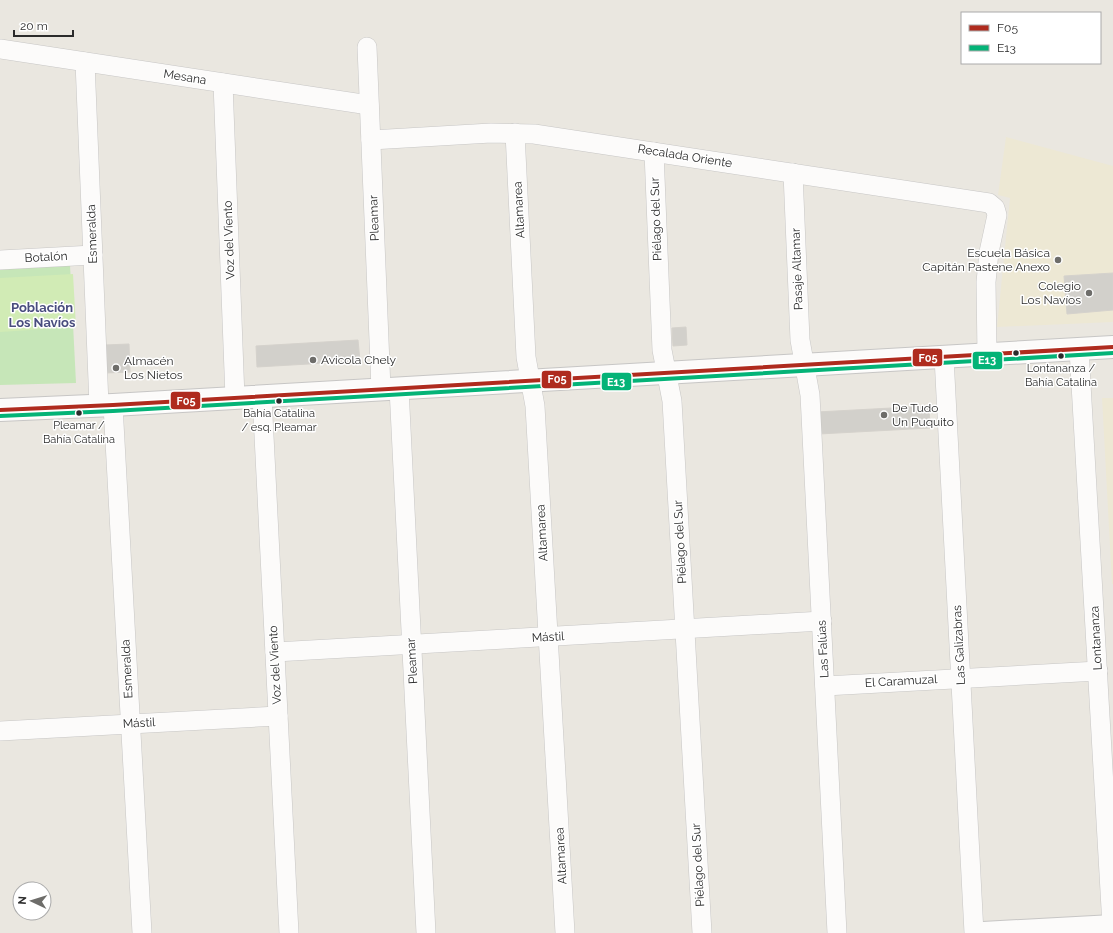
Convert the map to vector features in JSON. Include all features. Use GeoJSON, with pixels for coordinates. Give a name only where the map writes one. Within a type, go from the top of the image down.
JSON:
{"type":"FeatureCollection","features":[{"type":"Feature","properties":{"kind":"street","name":"Pleamar"},"geometry":{"type":"LineString","coordinates":[[367,47],[371,140],[411,644],[426,933]]}},
{"type":"Feature","properties":{"kind":"street","name":"Mesana"},"geometry":{"type":"LineString","coordinates":[[0,49],[369,105]]}},
{"type":"Feature","properties":{"kind":"street","name":"Esmeralda"},"geometry":{"type":"LineString","coordinates":[[85,62],[92,255],[106,405],[130,724],[142,933]]}},
{"type":"Feature","properties":{"kind":"street","name":"Voz del Viento"},"geometry":{"type":"LineString","coordinates":[[223,83],[235,398]]}},
{"type":"Feature","properties":{"kind":"street","name":"Recalada Oriente"},"geometry":{"type":"LineString","coordinates":[[371,140],[464,134],[515,133],[553,136],[986,202],[995,208],[997,215],[989,252],[986,282],[987,355]]}},
{"type":"Feature","properties":{"kind":"street","name":"Altamarea"},"geometry":{"type":"LineString","coordinates":[[515,133],[526,357],[535,406],[565,933]]}},
{"type":"Feature","properties":{"kind":"street","name":"Piélago del Sur"},"geometry":{"type":"LineString","coordinates":[[654,152],[662,350],[672,401],[702,933]]}},
{"type":"Feature","properties":{"kind":"street","name":"Pasaje Altamar"},"geometry":{"type":"LineString","coordinates":[[793,173],[800,340],[804,365]]}},
{"type":"Feature","properties":{"kind":"street","name":"Botalón"},"geometry":{"type":"LineString","coordinates":[[0,260],[92,255]]}},
{"type":"Feature","properties":{"kind":"street"},"geometry":{"type":"LineString","coordinates":[[0,410],[1113,348]]}},
{"type":"Feature","properties":{"kind":"street","name":"Lontananza"},"geometry":{"type":"LineString","coordinates":[[1080,350],[1112,926]]}},
{"type":"Feature","properties":{"kind":"street","name":"Las Galizabras"},"geometry":{"type":"LineString","coordinates":[[944,357],[974,933]]}},
{"type":"Feature","properties":{"kind":"street","name":"Las Falúas"},"geometry":{"type":"LineString","coordinates":[[804,365],[810,395],[837,933]]}},
{"type":"Feature","properties":{"kind":"street","name":"Voz del Viento"},"geometry":{"type":"LineString","coordinates":[[262,396],[289,933]]}},
{"type":"Feature","properties":{"kind":"street","name":"Mástil"},"geometry":{"type":"LineString","coordinates":[[275,652],[822,621]]}},
{"type":"Feature","properties":{"kind":"street","name":"El Caramuzal"},"geometry":{"type":"LineString","coordinates":[[825,686],[1098,671]]}},
{"type":"Feature","properties":{"kind":"street","name":"Mástil"},"geometry":{"type":"LineString","coordinates":[[0,731],[278,716]]}},
{"type":"Feature","properties":{"kind":"street"},"geometry":{"type":"LineString","coordinates":[[983,933],[1112,926]]}},
{"type":"Feature","properties":{"kind":"shaded area","name":"Escuela Básica Capitán Pastene Anexo"},"geometry":{"type":"Polygon","coordinates":[[[1006,137],[1113,166],[1113,322],[997,327],[1010,198],[998,195],[1006,137]]]}},
{"type":"Feature","properties":{"kind":"shaded area"},"geometry":{"type":"Polygon","coordinates":[[[1102,398],[1113,398],[1113,584],[1112,584],[1102,398]]]}},
{"type":"Feature","properties":{"kind":"green space"},"geometry":{"type":"Polygon","coordinates":[[[70,265],[76,383],[0,385],[0,268],[70,265]]]}},
{"type":"Feature","properties":{"kind":"green space"},"geometry":{"type":"Polygon","coordinates":[[[73,274],[76,327],[0,332],[0,278],[73,274]]]}},
{"type":"Feature","properties":{"kind":"building","name":"Colegio Los Navíos"},"geometry":{"type":"Polygon","coordinates":[[[1113,273],[1113,310],[1067,314],[1064,276],[1113,273]]]}},
{"type":"Feature","properties":{"kind":"building"},"geometry":{"type":"Polygon","coordinates":[[[686,327],[687,345],[673,346],[672,328],[686,327]]]}},
{"type":"Feature","properties":{"kind":"building"},"geometry":{"type":"Polygon","coordinates":[[[358,340],[360,361],[257,367],[256,346],[358,340]]]}},
{"type":"Feature","properties":{"kind":"building"},"geometry":{"type":"Polygon","coordinates":[[[129,344],[130,372],[105,373],[105,345],[129,344]]]}},
{"type":"Feature","properties":{"kind":"building"},"geometry":{"type":"Polygon","coordinates":[[[929,406],[930,428],[819,434],[817,412],[929,406]]]}},
{"type":"Feature","properties":{"kind":"transit line","name":"F05"},"geometry":{"type":"LineString","coordinates":[[0,410],[113,405],[1113,347]]}},
{"type":"Feature","properties":{"kind":"transit line","name":"E13"},"geometry":{"type":"LineString","coordinates":[[0,416],[113,411],[1113,353]]}},
{"type":"Feature","properties":{"kind":"place","name":"Escuela Básica Capitán Pastene Anexo"},"geometry":{"type":"Point","coordinates":[1058,260]}},
{"type":"Feature","properties":{"kind":"place","name":"Colegio Los Navíos"},"geometry":{"type":"Point","coordinates":[1089,293]}},
{"type":"Feature","properties":{"kind":"place","name":"Lontananza / Bahía Catalina"},"geometry":{"type":"Point","coordinates":[1061,356]}},
{"type":"Feature","properties":{"kind":"place","name":"Avicola Chely"},"geometry":{"type":"Point","coordinates":[313,360]}},
{"type":"Feature","properties":{"kind":"place","name":"Almacén Los Nietos"},"geometry":{"type":"Point","coordinates":[116,368]}},
{"type":"Feature","properties":{"kind":"place","name":"Bahía Catalina / esq. Pleamar"},"geometry":{"type":"Point","coordinates":[279,401]}},
{"type":"Feature","properties":{"kind":"place","name":"Pleamar / Bahía Catalina"},"geometry":{"type":"Point","coordinates":[79,413]}},
{"type":"Feature","properties":{"kind":"place","name":"De Tudo Un Puquito"},"geometry":{"type":"Point","coordinates":[884,415]}},
{"type":"Feature","properties":{"kind":"district","name":"Población Los Navíos"},"geometry":{"type":"Point","coordinates":[42,314]}}]}
